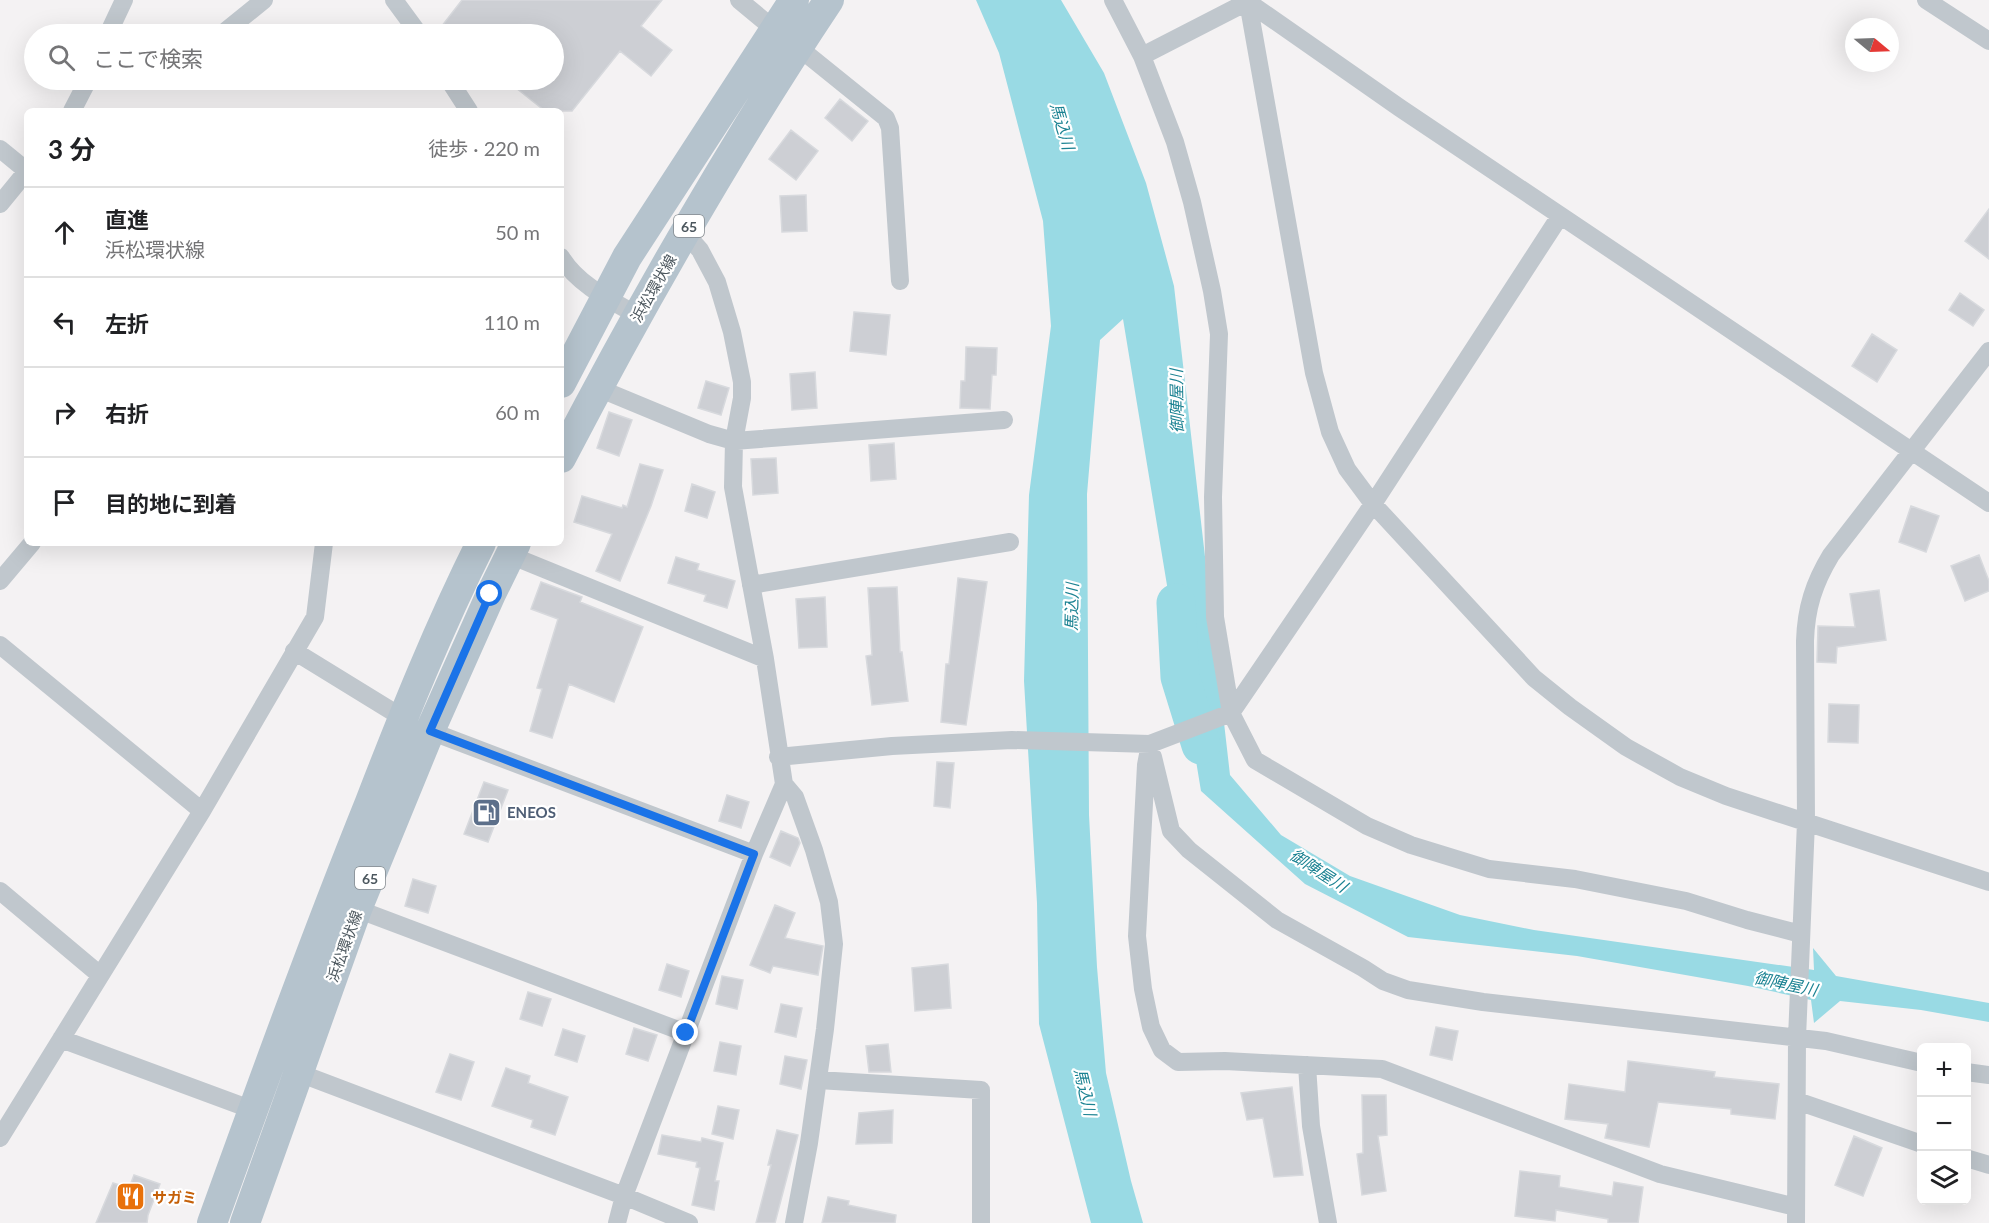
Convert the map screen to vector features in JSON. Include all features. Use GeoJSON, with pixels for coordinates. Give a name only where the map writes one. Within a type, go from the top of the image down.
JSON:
{"type":"FeatureCollection","features":[{"type":"Feature","properties":{"kind":"main road","name":"浜松環状線"},"geometry":{"type":"LineString","coordinates":[[564,452],[787,38],[794,0]]}},
{"type":"Feature","properties":{"kind":"main road","name":"浜松環状線"},"geometry":{"type":"LineString","coordinates":[[564,376],[627,257],[787,38],[829,0]]}},
{"type":"Feature","properties":{"kind":"main road","name":"浜松環状線"},"geometry":{"type":"LineString","coordinates":[[212,1223],[331,899],[451,603],[480,546]]}},
{"type":"Feature","properties":{"kind":"main road","name":"浜松環状線"},"geometry":{"type":"LineString","coordinates":[[245,1223],[357,909],[430,731],[490,594],[513,549]]}},
{"type":"Feature","properties":{"kind":"street"},"geometry":{"type":"LineString","coordinates":[[113,24],[124,0]]}},
{"type":"Feature","properties":{"kind":"street"},"geometry":{"type":"LineString","coordinates":[[234,24],[264,0]]}},
{"type":"Feature","properties":{"kind":"street"},"geometry":{"type":"LineString","coordinates":[[394,0],[412,24]]}},
{"type":"Feature","properties":{"kind":"street"},"geometry":{"type":"LineString","coordinates":[[739,0],[886,118],[890,128],[900,281]]}},
{"type":"Feature","properties":{"kind":"street"},"geometry":{"type":"LineString","coordinates":[[1113,0],[1142,56],[1175,142],[1192,202],[1212,291],[1218,334],[1213,496],[1215,617],[1231,713],[1255,760],[1367,826],[1411,845],[1489,869],[1575,879],[1686,901],[1801,939]]}},
{"type":"Feature","properties":{"kind":"street"},"geometry":{"type":"LineString","coordinates":[[1926,0],[1989,41]]}},
{"type":"Feature","properties":{"kind":"street"},"geometry":{"type":"LineString","coordinates":[[1142,56],[1250,1]]}},
{"type":"Feature","properties":{"kind":"street"},"geometry":{"type":"LineString","coordinates":[[1250,1],[1560,216],[1989,503]]}},
{"type":"Feature","properties":{"kind":"street"},"geometry":{"type":"LineString","coordinates":[[1250,1],[1314,373],[1334,441],[1347,469],[1373,504],[1534,678],[1601,731],[1626,747],[1680,777],[1726,796],[1989,882]]}},
{"type":"Feature","properties":{"kind":"street"},"geometry":{"type":"LineString","coordinates":[[74,108],[83,90]]}},
{"type":"Feature","properties":{"kind":"street"},"geometry":{"type":"LineString","coordinates":[[454,90],[463,108]]}},
{"type":"Feature","properties":{"kind":"street"},"geometry":{"type":"LineString","coordinates":[[0,149],[24,169]]}},
{"type":"Feature","properties":{"kind":"street"},"geometry":{"type":"LineString","coordinates":[[0,204],[24,175]]}},
{"type":"Feature","properties":{"kind":"street"},"geometry":{"type":"LineString","coordinates":[[778,757],[892,746],[1012,740],[1142,743],[1231,713],[1373,504],[1560,216]]}},
{"type":"Feature","properties":{"kind":"street"},"geometry":{"type":"LineString","coordinates":[[684,233],[700,250],[717,282],[732,332],[742,382],[742,398],[734,441],[732,487],[765,659],[778,757],[784,784],[795,797],[814,850],[829,902],[834,931],[818,1080],[794,1223]]}},
{"type":"Feature","properties":{"kind":"street"},"geometry":{"type":"LineString","coordinates":[[564,262],[569,270],[605,297],[637,315]]}},
{"type":"Feature","properties":{"kind":"street"},"geometry":{"type":"LineString","coordinates":[[1142,743],[1146,765],[1137,936],[1143,989],[1151,1027],[1162,1050],[1178,1062],[1382,1069],[1660,1174],[1796,1215],[1798,1033],[1806,822],[1805,632],[1810,598],[1816,581],[1831,555],[1989,351]]}},
{"type":"Feature","properties":{"kind":"street"},"geometry":{"type":"LineString","coordinates":[[598,388],[709,434],[734,441],[1004,420]]}},
{"type":"Feature","properties":{"kind":"street"},"geometry":{"type":"LineString","coordinates":[[751,585],[1010,542]]}},
{"type":"Feature","properties":{"kind":"street"},"geometry":{"type":"LineString","coordinates":[[0,581],[29,546]]}},
{"type":"Feature","properties":{"kind":"street"},"geometry":{"type":"LineString","coordinates":[[0,1138],[202,811],[315,617],[324,546]]}},
{"type":"Feature","properties":{"kind":"street"},"geometry":{"type":"LineString","coordinates":[[513,549],[765,659]]}},
{"type":"Feature","properties":{"kind":"street"},"geometry":{"type":"LineString","coordinates":[[0,645],[202,811]]}},
{"type":"Feature","properties":{"kind":"street"},"geometry":{"type":"LineString","coordinates":[[294,651],[403,718]]}},
{"type":"Feature","properties":{"kind":"street"},"geometry":{"type":"LineString","coordinates":[[430,731],[754,854]]}},
{"type":"Feature","properties":{"kind":"street"},"geometry":{"type":"LineString","coordinates":[[1142,743],[1171,831],[1189,850],[1277,920],[1383,981],[1408,990],[1483,1002],[1798,1033],[1917,1062]]}},
{"type":"Feature","properties":{"kind":"street"},"geometry":{"type":"LineString","coordinates":[[617,1223],[624,1196],[754,854],[784,784]]}},
{"type":"Feature","properties":{"kind":"street"},"geometry":{"type":"LineString","coordinates":[[0,891],[100,975]]}},
{"type":"Feature","properties":{"kind":"street"},"geometry":{"type":"LineString","coordinates":[[357,909],[686,1033]]}},
{"type":"Feature","properties":{"kind":"street"},"geometry":{"type":"LineString","coordinates":[[61,1039],[253,1110]]}},
{"type":"Feature","properties":{"kind":"street"},"geometry":{"type":"LineString","coordinates":[[1306,1065],[1311,1126],[1328,1223]]}},
{"type":"Feature","properties":{"kind":"street"},"geometry":{"type":"LineString","coordinates":[[299,1073],[624,1196],[689,1223]]}},
{"type":"Feature","properties":{"kind":"street"},"geometry":{"type":"LineString","coordinates":[[1971,1073],[1989,1075]]}},
{"type":"Feature","properties":{"kind":"street"},"geometry":{"type":"LineString","coordinates":[[818,1080],[981,1090],[981,1223]]}},
{"type":"Feature","properties":{"kind":"street"},"geometry":{"type":"LineString","coordinates":[[1797,1101],[1917,1142]]}},
{"type":"Feature","properties":{"kind":"street"},"geometry":{"type":"LineString","coordinates":[[1971,1160],[1989,1165]]}},
{"type":"Feature","properties":{"kind":"water","name":"馬込川"},"geometry":{"type":"Polygon","coordinates":[[[976,0],[1061,0],[1104,73],[1146,183],[1174,286],[1230,775],[1281,835],[1350,876],[1460,915],[1534,930],[1814,970],[1813,948],[1836,976],[1989,1003],[1989,1022],[1921,1010],[1840,1001],[1814,1023],[1811,1000],[1748,986],[1577,956],[1408,937],[1305,884],[1201,791],[1123,319],[1100,340],[1087,494],[1089,815],[1097,967],[1106,1073],[1143,1223],[1091,1223],[1039,1024],[1037,903],[1024,681],[1029,495],[1051,326],[1043,221],[999,53],[976,0]]]}},
{"type":"Feature","properties":{"kind":"building"},"geometry":{"type":"Polygon","coordinates":[[[462,0],[662,0],[641,26],[672,50],[651,76],[620,51],[572,111],[564,111],[564,108],[541,108],[519,90],[564,90],[564,24],[443,24],[462,0]]]}},
{"type":"Feature","properties":{"kind":"building"},"geometry":{"type":"Polygon","coordinates":[[[840,99],[868,121],[852,141],[825,118],[840,99]]]}},
{"type":"Feature","properties":{"kind":"building"},"geometry":{"type":"Polygon","coordinates":[[[791,130],[818,151],[796,180],[769,159],[791,130]]]}},
{"type":"Feature","properties":{"kind":"building"},"geometry":{"type":"Polygon","coordinates":[[[806,195],[807,231],[782,232],[780,196],[806,195]]]}},
{"type":"Feature","properties":{"kind":"building"},"geometry":{"type":"Polygon","coordinates":[[[1989,209],[1989,259],[1965,241],[1989,209]]]}},
{"type":"Feature","properties":{"kind":"building"},"geometry":{"type":"Polygon","coordinates":[[[1960,293],[1984,310],[1973,326],[1949,310],[1960,293]]]}},
{"type":"Feature","properties":{"kind":"building"},"geometry":{"type":"Polygon","coordinates":[[[854,312],[890,315],[886,355],[850,351],[854,312]]]}},
{"type":"Feature","properties":{"kind":"building"},"geometry":{"type":"Polygon","coordinates":[[[1872,334],[1897,350],[1877,382],[1852,366],[1872,334]]]}},
{"type":"Feature","properties":{"kind":"building"},"geometry":{"type":"Polygon","coordinates":[[[966,347],[997,348],[996,375],[992,375],[990,409],[960,408],[961,381],[965,381],[966,347]]]}},
{"type":"Feature","properties":{"kind":"building"},"geometry":{"type":"Polygon","coordinates":[[[815,372],[817,408],[792,410],[790,374],[815,372]]]}},
{"type":"Feature","properties":{"kind":"building"},"geometry":{"type":"Polygon","coordinates":[[[706,381],[729,388],[721,415],[698,408],[706,381]]]}},
{"type":"Feature","properties":{"kind":"building"},"geometry":{"type":"Polygon","coordinates":[[[609,412],[632,420],[619,456],[597,448],[609,412]]]}},
{"type":"Feature","properties":{"kind":"building"},"geometry":{"type":"Polygon","coordinates":[[[894,443],[896,479],[871,481],[869,445],[894,443]]]}},
{"type":"Feature","properties":{"kind":"building"},"geometry":{"type":"Polygon","coordinates":[[[776,458],[778,493],[753,495],[751,459],[776,458]]]}},
{"type":"Feature","properties":{"kind":"building"},"geometry":{"type":"Polygon","coordinates":[[[640,464],[663,470],[651,506],[620,581],[596,571],[612,534],[574,522],[582,496],[622,508],[623,505],[627,507],[640,464]]]}},
{"type":"Feature","properties":{"kind":"building"},"geometry":{"type":"Polygon","coordinates":[[[692,484],[715,492],[707,518],[685,511],[692,484]]]}},
{"type":"Feature","properties":{"kind":"building"},"geometry":{"type":"Polygon","coordinates":[[[1911,506],[1939,516],[1926,552],[1899,542],[1911,506]]]}},
{"type":"Feature","properties":{"kind":"building"},"geometry":{"type":"Polygon","coordinates":[[[1979,555],[1989,581],[1989,591],[1965,601],[1951,566],[1979,555]]]}},
{"type":"Feature","properties":{"kind":"building"},"geometry":{"type":"Polygon","coordinates":[[[676,557],[699,564],[697,570],[735,581],[727,608],[704,601],[706,595],[668,583],[676,557]]]}},
{"type":"Feature","properties":{"kind":"building"},"geometry":{"type":"Polygon","coordinates":[[[958,578],[987,582],[966,725],[941,722],[946,664],[949,664],[958,578]]]}},
{"type":"Feature","properties":{"kind":"building"},"geometry":{"type":"Polygon","coordinates":[[[541,582],[582,597],[580,602],[643,627],[614,702],[569,684],[552,738],[530,731],[542,689],[537,688],[558,619],[531,609],[541,582]]]}},
{"type":"Feature","properties":{"kind":"building"},"geometry":{"type":"Polygon","coordinates":[[[897,587],[900,652],[902,652],[908,701],[872,705],[866,656],[872,655],[868,588],[897,587]]]}},
{"type":"Feature","properties":{"kind":"building"},"geometry":{"type":"Polygon","coordinates":[[[1879,590],[1886,640],[1837,647],[1836,663],[1817,662],[1818,626],[1855,627],[1850,594],[1879,590]]]}},
{"type":"Feature","properties":{"kind":"building"},"geometry":{"type":"Polygon","coordinates":[[[825,597],[827,647],[799,648],[796,599],[825,597]]]}},
{"type":"Feature","properties":{"kind":"building"},"geometry":{"type":"Polygon","coordinates":[[[1829,704],[1859,705],[1858,743],[1828,742],[1829,704]]]}},
{"type":"Feature","properties":{"kind":"building"},"geometry":{"type":"Polygon","coordinates":[[[937,762],[954,763],[950,808],[934,806],[937,762]]]}},
{"type":"Feature","properties":{"kind":"building","name":"ENEOS"},"geometry":{"type":"Polygon","coordinates":[[[484,782],[508,790],[488,842],[464,834],[484,782]]]}},
{"type":"Feature","properties":{"kind":"building"},"geometry":{"type":"Polygon","coordinates":[[[727,795],[749,802],[741,828],[719,821],[727,795]]]}},
{"type":"Feature","properties":{"kind":"building"},"geometry":{"type":"Polygon","coordinates":[[[781,831],[798,838],[800,843],[790,866],[770,857],[781,831]]]}},
{"type":"Feature","properties":{"kind":"building"},"geometry":{"type":"Polygon","coordinates":[[[413,879],[436,886],[428,913],[405,906],[413,879]]]}},
{"type":"Feature","properties":{"kind":"building"},"geometry":{"type":"Polygon","coordinates":[[[775,905],[795,913],[785,938],[823,946],[818,975],[773,966],[770,973],[750,965],[775,905]]]}},
{"type":"Feature","properties":{"kind":"building"},"geometry":{"type":"Polygon","coordinates":[[[667,964],[689,971],[681,997],[659,990],[667,964]]]}},
{"type":"Feature","properties":{"kind":"building"},"geometry":{"type":"Polygon","coordinates":[[[948,964],[951,1008],[915,1011],[912,968],[948,964]]]}},
{"type":"Feature","properties":{"kind":"building"},"geometry":{"type":"Polygon","coordinates":[[[722,976],[743,980],[737,1009],[716,1004],[722,976]]]}},
{"type":"Feature","properties":{"kind":"building"},"geometry":{"type":"Polygon","coordinates":[[[528,992],[551,999],[542,1026],[520,1019],[528,992]]]}},
{"type":"Feature","properties":{"kind":"building"},"geometry":{"type":"Polygon","coordinates":[[[781,1004],[802,1008],[796,1037],[775,1032],[781,1004]]]}},
{"type":"Feature","properties":{"kind":"building"},"geometry":{"type":"Polygon","coordinates":[[[1436,1027],[1458,1031],[1452,1060],[1430,1055],[1436,1027]]]}},
{"type":"Feature","properties":{"kind":"building"},"geometry":{"type":"Polygon","coordinates":[[[634,1028],[657,1035],[648,1061],[626,1054],[634,1028]]]}},
{"type":"Feature","properties":{"kind":"building"},"geometry":{"type":"Polygon","coordinates":[[[563,1029],[585,1036],[577,1062],[555,1055],[563,1029]]]}},
{"type":"Feature","properties":{"kind":"building"},"geometry":{"type":"Polygon","coordinates":[[[720,1042],[741,1046],[736,1075],[714,1071],[720,1042]]]}},
{"type":"Feature","properties":{"kind":"building"},"geometry":{"type":"Polygon","coordinates":[[[888,1044],[891,1072],[869,1072],[866,1046],[888,1044]]]}},
{"type":"Feature","properties":{"kind":"building"},"geometry":{"type":"Polygon","coordinates":[[[450,1054],[474,1062],[461,1100],[436,1092],[450,1054]]]}},
{"type":"Feature","properties":{"kind":"building"},"geometry":{"type":"Polygon","coordinates":[[[785,1056],[807,1060],[801,1089],[780,1084],[785,1056]]]}},
{"type":"Feature","properties":{"kind":"building"},"geometry":{"type":"Polygon","coordinates":[[[1628,1061],[1715,1072],[1714,1077],[1779,1084],[1775,1119],[1731,1114],[1731,1109],[1658,1102],[1649,1147],[1605,1138],[1608,1124],[1565,1119],[1569,1084],[1625,1092],[1628,1061]]]}},
{"type":"Feature","properties":{"kind":"building"},"geometry":{"type":"Polygon","coordinates":[[[506,1068],[530,1076],[528,1083],[568,1097],[555,1135],[531,1127],[533,1120],[492,1106],[506,1068]]]}},
{"type":"Feature","properties":{"kind":"building"},"geometry":{"type":"Polygon","coordinates":[[[1292,1087],[1303,1175],[1274,1177],[1263,1118],[1247,1120],[1241,1093],[1292,1087]]]}},
{"type":"Feature","properties":{"kind":"building"},"geometry":{"type":"Polygon","coordinates":[[[1362,1095],[1386,1095],[1387,1135],[1378,1136],[1386,1191],[1362,1195],[1357,1154],[1363,1153],[1362,1095]]]}},
{"type":"Feature","properties":{"kind":"building"},"geometry":{"type":"Polygon","coordinates":[[[718,1106],[739,1110],[733,1139],[712,1134],[718,1106]]]}},
{"type":"Feature","properties":{"kind":"building"},"geometry":{"type":"Polygon","coordinates":[[[893,1110],[892,1143],[856,1144],[859,1113],[893,1110]]]}},
{"type":"Feature","properties":{"kind":"building"},"geometry":{"type":"Polygon","coordinates":[[[777,1130],[798,1135],[775,1223],[756,1223],[771,1165],[768,1165],[777,1130]]]}},
{"type":"Feature","properties":{"kind":"building"},"geometry":{"type":"Polygon","coordinates":[[[662,1135],[701,1142],[702,1138],[723,1143],[715,1181],[719,1181],[714,1210],[692,1205],[700,1168],[696,1167],[697,1162],[658,1154],[662,1135]]]}},
{"type":"Feature","properties":{"kind":"building"},"geometry":{"type":"Polygon","coordinates":[[[1854,1136],[1882,1148],[1863,1196],[1835,1185],[1854,1136]]]}},
{"type":"Feature","properties":{"kind":"building"},"geometry":{"type":"Polygon","coordinates":[[[1520,1171],[1560,1176],[1559,1187],[1612,1196],[1614,1182],[1643,1187],[1638,1223],[1608,1223],[1608,1219],[1556,1210],[1555,1221],[1515,1216],[1520,1171]]]}},
{"type":"Feature","properties":{"kind":"building","name":"サガミ"},"geometry":{"type":"Polygon","coordinates":[[[134,1175],[160,1184],[147,1223],[96,1223],[113,1183],[129,1188],[134,1175]]]}},
{"type":"Feature","properties":{"kind":"building"},"geometry":{"type":"Polygon","coordinates":[[[828,1197],[849,1201],[848,1205],[896,1215],[895,1223],[822,1223],[828,1197]]]}},
{"type":"Feature","properties":{"kind":"waterway","name":"御陣屋川"},"geometry":{"type":"LineString","coordinates":[[1176,603],[1180,677],[1201,745]]}},
{"type":"Feature","properties":{"kind":"place","name":"ENEOS"},"geometry":{"type":"Point","coordinates":[486,812]}},
{"type":"Feature","properties":{"kind":"place","name":"サガミ"},"geometry":{"type":"Point","coordinates":[131,1197]}},
{"type":"Feature","properties":{"kind":"route"},"geometry":{"type":"LineString","coordinates":[[490,594],[430,731],[754,854],[686,1033]]}}]}
